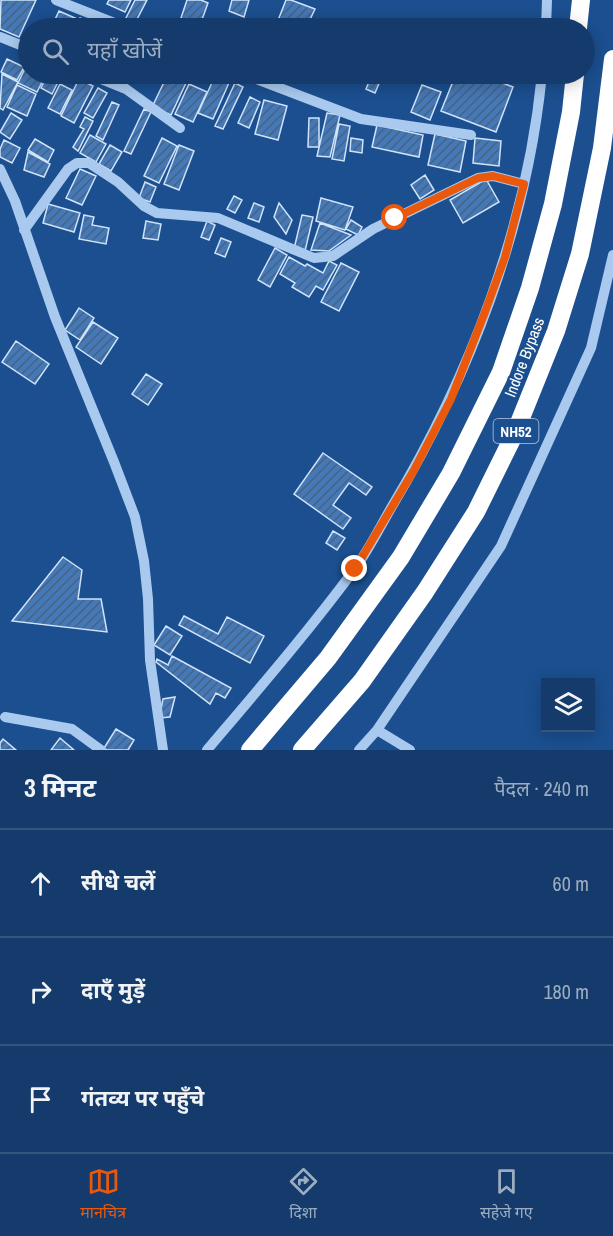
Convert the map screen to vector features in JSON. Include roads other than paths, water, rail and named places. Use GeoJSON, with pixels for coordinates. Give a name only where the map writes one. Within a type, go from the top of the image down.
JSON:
{"type":"FeatureCollection","features":[{"type":"Feature","properties":{"kind":"highway"},"geometry":{"type":"LineString","coordinates":[[579,18],[581,0]]}},
{"type":"Feature","properties":{"kind":"highway","name":"Indore Bypass"},"geometry":{"type":"LineString","coordinates":[[302,750],[362,681],[425,592],[476,512],[515,434],[556,332],[580,254],[602,148],[613,59]]}},
{"type":"Feature","properties":{"kind":"highway","name":"Indore Bypass"},"geometry":{"type":"LineString","coordinates":[[250,750],[328,658],[401,557],[451,473],[501,372],[530,288],[553,204],[571,112],[573,84]]}},
{"type":"Feature","properties":{"kind":"street"},"geometry":{"type":"LineString","coordinates":[[56,0],[102,18]]}},
{"type":"Feature","properties":{"kind":"street"},"geometry":{"type":"LineString","coordinates":[[547,18],[548,0]]}},
{"type":"Feature","properties":{"kind":"street"},"geometry":{"type":"LineString","coordinates":[[0,37],[18,44]]}},
{"type":"Feature","properties":{"kind":"street"},"geometry":{"type":"LineString","coordinates":[[114,84],[126,89],[180,128]]}},
{"type":"Feature","properties":{"kind":"street"},"geometry":{"type":"LineString","coordinates":[[269,84],[361,119],[471,135]]}},
{"type":"Feature","properties":{"kind":"street"},"geometry":{"type":"LineString","coordinates":[[207,750],[355,569],[414,470],[451,399],[505,257],[532,153],[541,84]]}},
{"type":"Feature","properties":{"kind":"street"},"geometry":{"type":"LineString","coordinates":[[24,230],[68,170],[77,163],[89,163],[118,182],[144,206],[157,213],[218,218],[314,258],[333,256],[373,229],[478,178],[493,176],[524,184]]}},
{"type":"Feature","properties":{"kind":"street"},"geometry":{"type":"LineString","coordinates":[[2,173],[15,201],[55,317],[135,518],[144,561],[150,660],[163,750]]}},
{"type":"Feature","properties":{"kind":"street"},"geometry":{"type":"LineString","coordinates":[[359,750],[377,730],[501,546],[591,348],[613,255]]}},
{"type":"Feature","properties":{"kind":"street"},"geometry":{"type":"LineString","coordinates":[[5,717],[72,729],[101,750]]}},
{"type":"Feature","properties":{"kind":"street"},"geometry":{"type":"LineString","coordinates":[[377,730],[410,750]]}}]}
